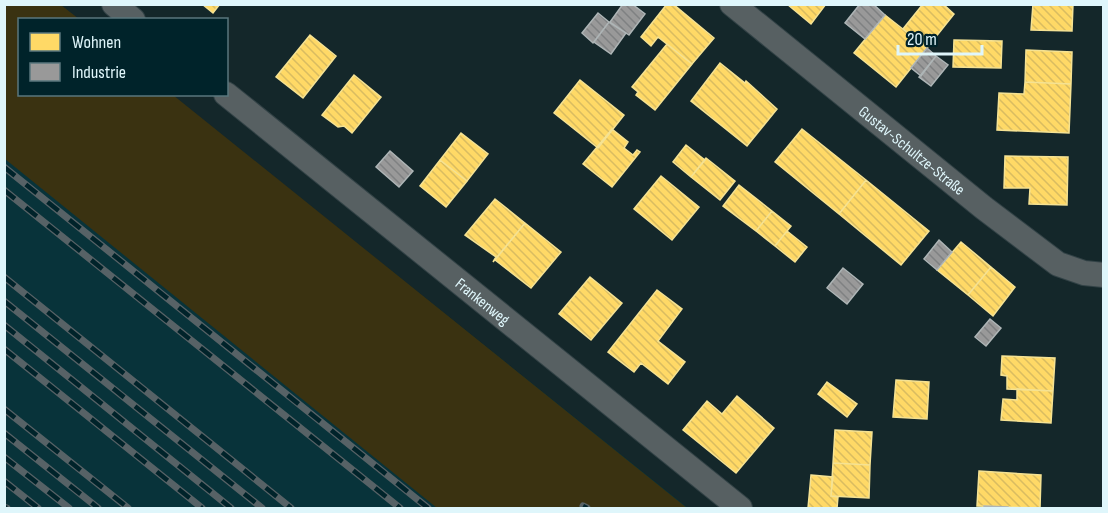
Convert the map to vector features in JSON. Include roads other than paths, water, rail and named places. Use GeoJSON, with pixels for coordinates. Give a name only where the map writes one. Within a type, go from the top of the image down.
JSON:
{"type":"FeatureCollection","features":[{"type":"Feature","properties":{"kind":"street"},"geometry":{"type":"LineString","coordinates":[[114,4],[131,18]]}},
{"type":"Feature","properties":{"kind":"street","name":"Gustav-Schultze-Straße"},"geometry":{"type":"LineString","coordinates":[[732,4],[984,208],[1058,264],[1084,273],[1104,274]]}},
{"type":"Feature","properties":{"kind":"street","name":"Frankenweg"},"geometry":{"type":"LineString","coordinates":[[228,96],[740,508]]}},
{"type":"Feature","properties":{"kind":"railway"},"geometry":{"type":"LineString","coordinates":[[4,167],[428,508]]}},
{"type":"Feature","properties":{"kind":"railway"},"geometry":{"type":"LineString","coordinates":[[4,190],[400,508]]}},
{"type":"Feature","properties":{"kind":"railway"},"geometry":{"type":"LineString","coordinates":[[4,277],[291,508]]}},
{"type":"Feature","properties":{"kind":"railway"},"geometry":{"type":"LineString","coordinates":[[4,301],[262,508]]}},
{"type":"Feature","properties":{"kind":"railway"},"geometry":{"type":"LineString","coordinates":[[4,325],[231,508]]}},
{"type":"Feature","properties":{"kind":"railway"},"geometry":{"type":"LineString","coordinates":[[4,349],[202,508]]}},
{"type":"Feature","properties":{"kind":"railway"},"geometry":{"type":"LineString","coordinates":[[4,409],[128,508]]}},
{"type":"Feature","properties":{"kind":"railway"},"geometry":{"type":"LineString","coordinates":[[4,433],[98,508]]}},
{"type":"Feature","properties":{"kind":"railway"},"geometry":{"type":"LineString","coordinates":[[4,457],[69,508]]}},
{"type":"Feature","properties":{"kind":"railway"},"geometry":{"type":"LineString","coordinates":[[4,481],[38,508]]}},
{"type":"Feature","properties":{"kind":"railway"},"geometry":{"type":"LineString","coordinates":[[583,506],[587,508]]}}]}
